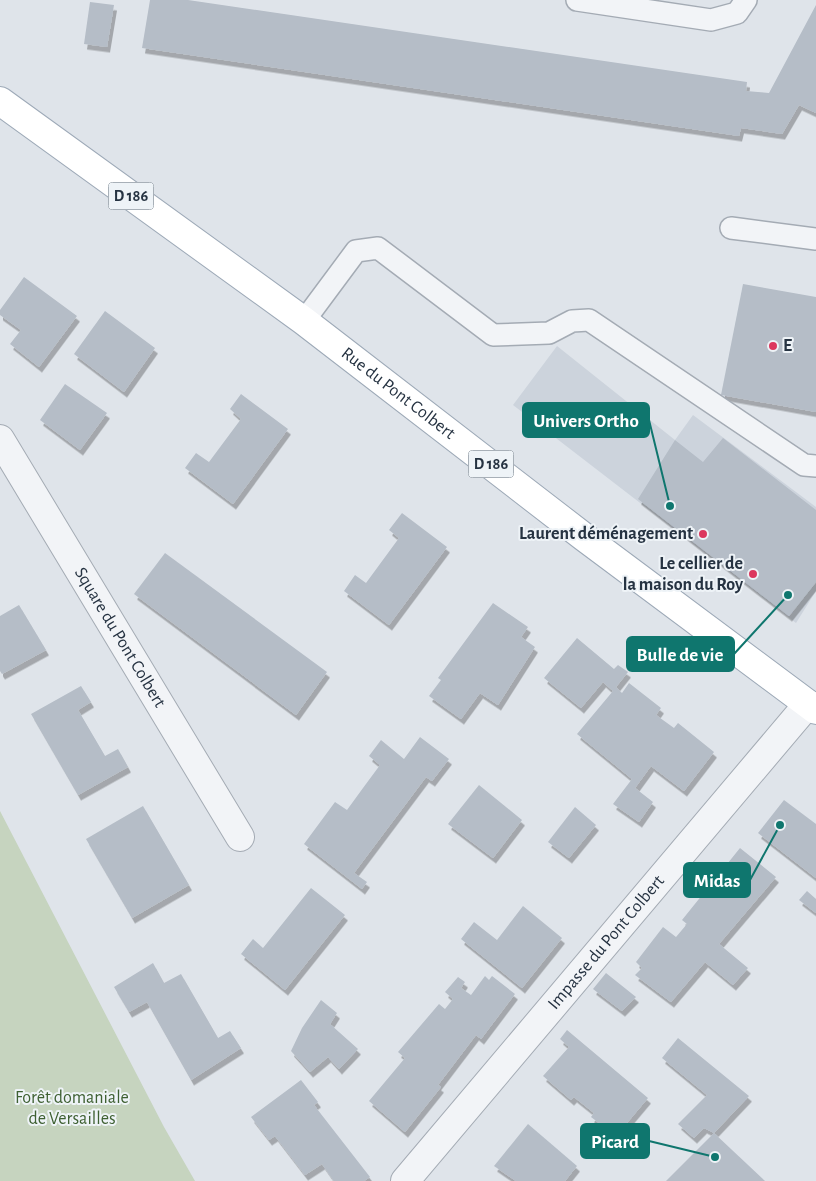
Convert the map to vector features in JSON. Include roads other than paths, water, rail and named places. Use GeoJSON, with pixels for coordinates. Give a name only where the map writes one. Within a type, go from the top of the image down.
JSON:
{"type":"FeatureCollection","features":[{"type":"Feature","properties":{"kind":"main road","name":"Rue du Pont Colbert"},"geometry":{"type":"LineString","coordinates":[[0,101],[304,321],[584,537],[814,703]]}},
{"type":"Feature","properties":{"kind":"street","name":"Square du Pont Colbert"},"geometry":{"type":"LineString","coordinates":[[0,439],[240,837]]}},
{"type":"Feature","properties":{"kind":"street","name":"Impasse du Pont Colbert"},"geometry":{"type":"LineString","coordinates":[[405,1181],[814,703]]}},
{"type":"Feature","properties":{"kind":"lane"},"geometry":{"type":"LineString","coordinates":[[577,0],[711,20],[737,13],[746,0]]}},
{"type":"Feature","properties":{"kind":"lane"},"geometry":{"type":"LineString","coordinates":[[730,228],[816,239]]}},
{"type":"Feature","properties":{"kind":"lane"},"geometry":{"type":"LineString","coordinates":[[304,321],[356,251],[378,248],[493,335],[549,333],[572,321],[589,320],[804,465],[816,466]]}},
{"type":"Feature","properties":{"kind":"place","name":"E"},"geometry":{"type":"Point","coordinates":[773,346]}},
{"type":"Feature","properties":{"kind":"place","name":"Univers Ortho"},"geometry":{"type":"Point","coordinates":[670,506]}},
{"type":"Feature","properties":{"kind":"place","name":"Laurent déménagement"},"geometry":{"type":"Point","coordinates":[703,534]}},
{"type":"Feature","properties":{"kind":"place","name":"Le cellier de la maison du Roy"},"geometry":{"type":"Point","coordinates":[753,574]}},
{"type":"Feature","properties":{"kind":"place","name":"Bulle de vie"},"geometry":{"type":"Point","coordinates":[788,595]}},
{"type":"Feature","properties":{"kind":"place","name":"Midas"},"geometry":{"type":"Point","coordinates":[780,825]}},
{"type":"Feature","properties":{"kind":"place","name":"Picard"},"geometry":{"type":"Point","coordinates":[715,1157]}},
{"type":"Feature","properties":{"kind":"park label","name":"Forêt domaniale de Versailles"},"geometry":{"type":"Point","coordinates":[72,1108]}}]}
